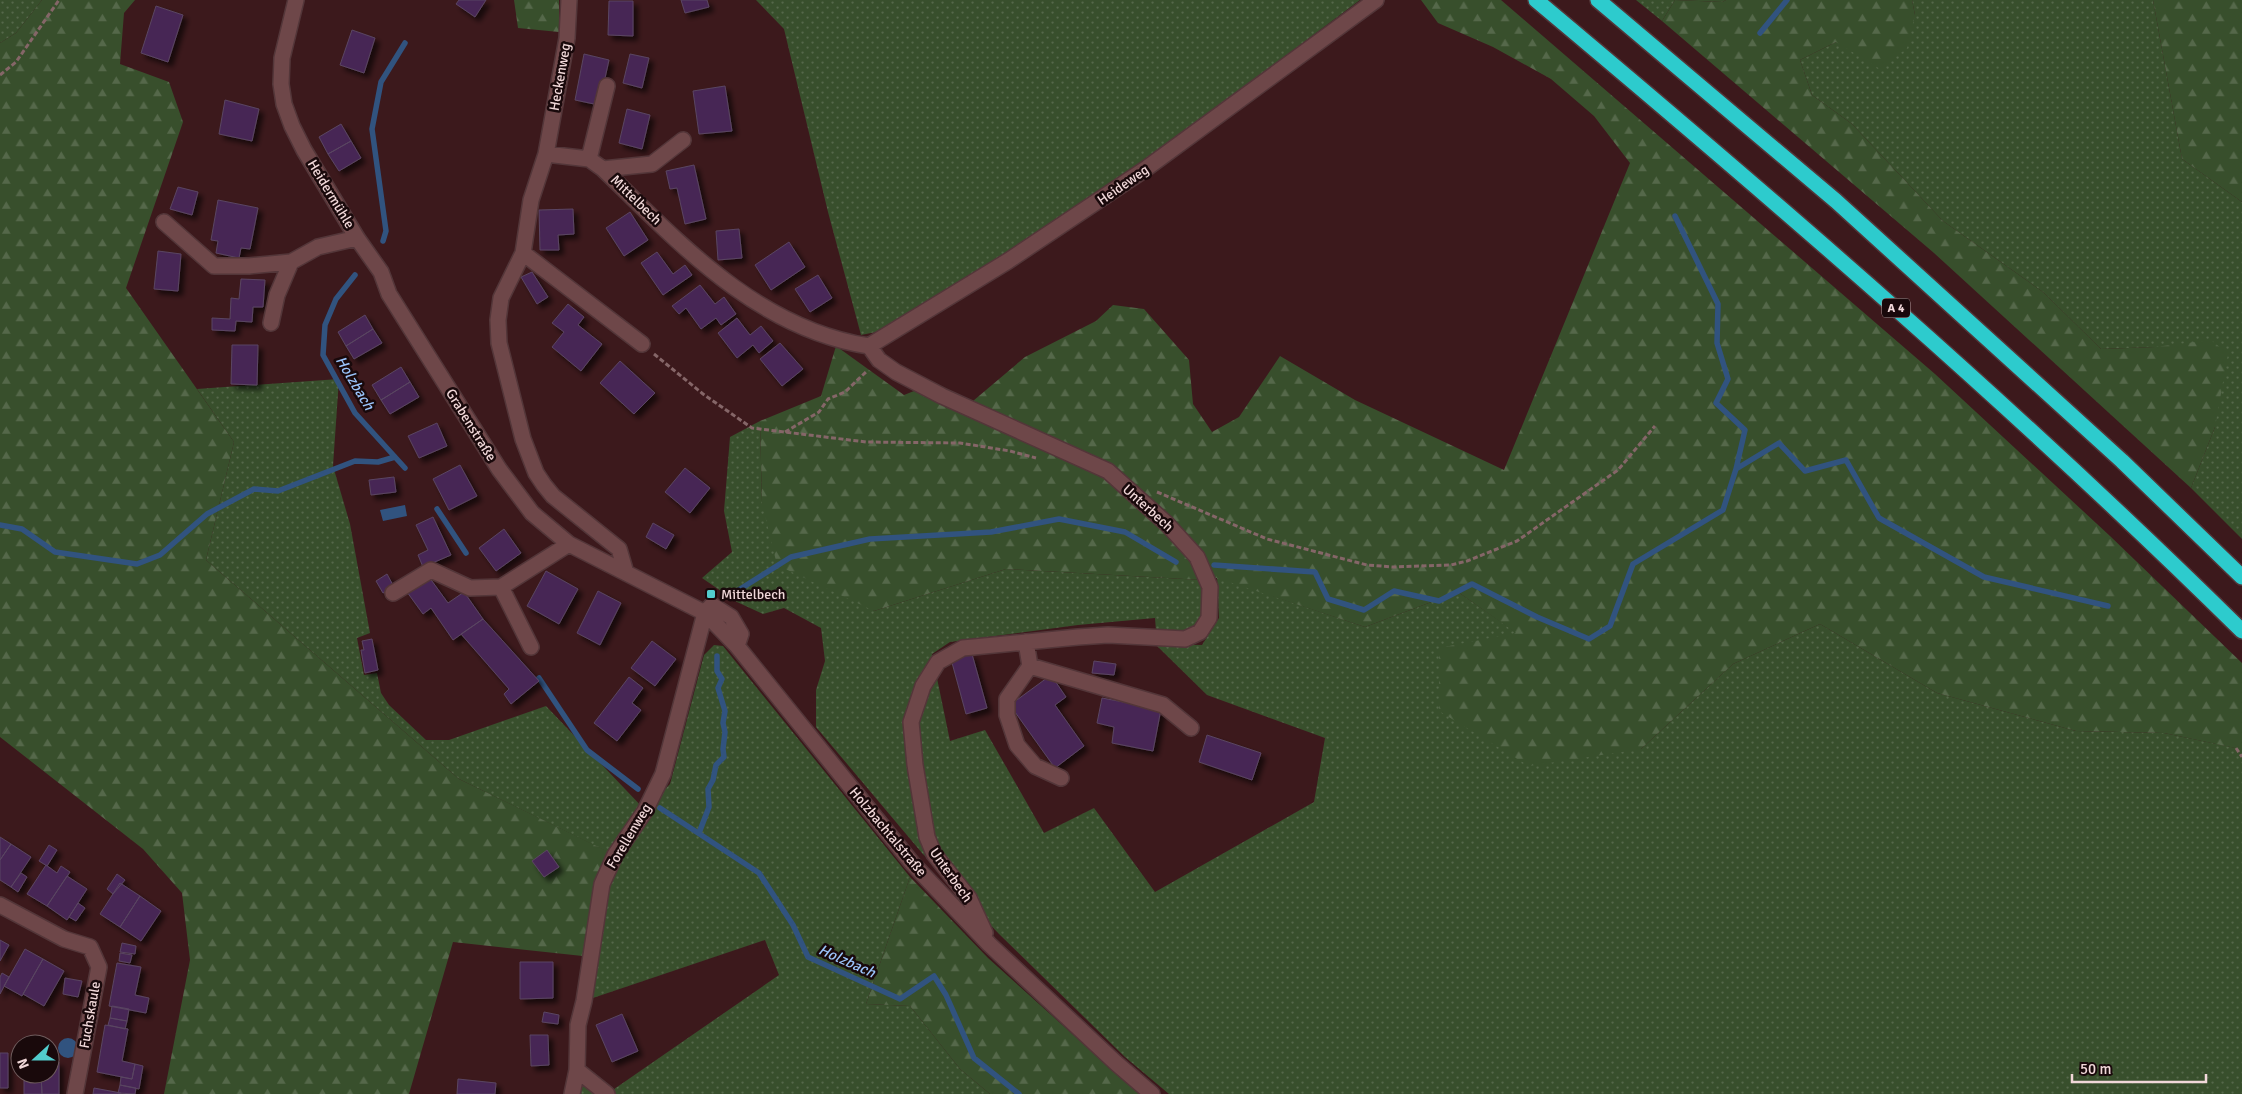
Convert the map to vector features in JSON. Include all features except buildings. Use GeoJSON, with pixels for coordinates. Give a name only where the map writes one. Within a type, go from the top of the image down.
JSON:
{"type":"FeatureCollection","features":[{"type":"Feature","properties":{"kind":"highway","name":"A 4"},"geometry":{"type":"LineString","coordinates":[[1536,0],[1675,116],[1876,290],[2154,544],[2242,631]]}},
{"type":"Feature","properties":{"kind":"highway"},"geometry":{"type":"LineString","coordinates":[[1598,0],[1836,201],[2122,461],[2242,577]]}},
{"type":"Feature","properties":{"kind":"street","name":"Heidermühle"},"geometry":{"type":"LineString","coordinates":[[164,222],[214,266],[249,266],[291,262],[318,247],[358,238],[304,150],[284,104],[282,58],[296,0]]}},
{"type":"Feature","properties":{"kind":"street","name":"Heckenweg"},"geometry":{"type":"LineString","coordinates":[[546,154],[567,38],[569,0]]}},
{"type":"Feature","properties":{"kind":"street","name":"Heideweg"},"geometry":{"type":"LineString","coordinates":[[863,346],[1023,251],[1144,170],[1376,0]]}},
{"type":"Feature","properties":{"kind":"street"},"geometry":{"type":"LineString","coordinates":[[589,159],[607,86]]}},
{"type":"Feature","properties":{"kind":"street"},"geometry":{"type":"LineString","coordinates":[[603,168],[652,164],[683,140]]}},
{"type":"Feature","properties":{"kind":"street","name":"Mittelbech"},"geometry":{"type":"LineString","coordinates":[[546,154],[589,159],[603,168],[677,240],[748,299],[802,328],[829,338],[863,346]]}},
{"type":"Feature","properties":{"kind":"street"},"geometry":{"type":"LineString","coordinates":[[546,154],[531,200],[522,253],[501,298],[498,320],[499,343],[523,439],[536,473],[553,496],[619,549],[626,573]]}},
{"type":"Feature","properties":{"kind":"street","name":"Grabenstraße"},"geometry":{"type":"LineString","coordinates":[[358,238],[381,272],[389,294],[499,470],[532,513],[569,544],[626,573]]}},
{"type":"Feature","properties":{"kind":"street"},"geometry":{"type":"LineString","coordinates":[[522,253],[642,344]]}},
{"type":"Feature","properties":{"kind":"street"},"geometry":{"type":"LineString","coordinates":[[271,323],[277,295],[291,262]]}},
{"type":"Feature","properties":{"kind":"street","name":"Unterbech"},"geometry":{"type":"LineString","coordinates":[[863,346],[896,372],[942,396],[1108,471],[1167,524],[1197,557],[1210,587],[1209,618],[1200,632],[1185,639],[1108,635],[963,648],[938,662],[923,686],[911,722],[914,766],[926,837],[934,854],[969,898],[989,944]]}},
{"type":"Feature","properties":{"kind":"street"},"geometry":{"type":"LineString","coordinates":[[393,593],[431,570],[470,588],[502,587],[569,544]]}},
{"type":"Feature","properties":{"kind":"street","name":"Holzbachtalstraße"},"geometry":{"type":"LineString","coordinates":[[626,573],[705,613],[737,646],[912,863],[989,944],[1116,1063],[1152,1094]]}},
{"type":"Feature","properties":{"kind":"street"},"geometry":{"type":"LineString","coordinates":[[502,587],[531,648]]}},
{"type":"Feature","properties":{"kind":"street","name":"Forellenweg"},"geometry":{"type":"LineString","coordinates":[[572,1094],[577,1070],[578,1024],[584,1001],[602,884],[615,855],[645,811],[663,774],[705,613]]}},
{"type":"Feature","properties":{"kind":"street"},"geometry":{"type":"LineString","coordinates":[[1026,642],[1030,666],[1007,699],[1007,715],[1017,745],[1029,759],[1036,766],[1062,778]]}},
{"type":"Feature","properties":{"kind":"street"},"geometry":{"type":"LineString","coordinates":[[1030,666],[1163,706],[1191,728]]}},
{"type":"Feature","properties":{"kind":"street","name":"Fuchskaule"},"geometry":{"type":"LineString","coordinates":[[0,905],[64,940],[90,947],[99,967],[76,1094]]}},
{"type":"Feature","properties":{"kind":"street"},"geometry":{"type":"LineString","coordinates":[[577,1070],[608,1094]]}},
{"type":"Feature","properties":{"kind":"path"},"geometry":{"type":"LineString","coordinates":[[0,75],[16,62],[59,0]]}},
{"type":"Feature","properties":{"kind":"path"},"geometry":{"type":"LineString","coordinates":[[642,344],[703,394],[752,428],[866,442],[960,443],[1010,451],[1045,460]]}},
{"type":"Feature","properties":{"kind":"path"},"geometry":{"type":"LineString","coordinates":[[785,432],[819,412],[828,399],[845,392],[879,360]]}},
{"type":"Feature","properties":{"kind":"path"},"geometry":{"type":"LineString","coordinates":[[1150,489],[1267,539],[1367,565],[1393,567],[1451,565],[1467,561],[1517,541],[1618,470],[1654,426]]}},
{"type":"Feature","properties":{"kind":"path"},"geometry":{"type":"LineString","coordinates":[[2236,748],[2242,757]]}},
{"type":"Feature","properties":{"kind":"green space"},"geometry":{"type":"Polygon","coordinates":[[[0,0],[42,0],[16,33],[0,43],[0,0]]]}},
{"type":"Feature","properties":{"kind":"green space"},"geometry":{"type":"Polygon","coordinates":[[[42,0],[135,0],[124,13],[120,64],[169,82],[183,122],[126,288],[234,442],[206,560],[459,779],[615,855],[592,957],[453,942],[409,1094],[164,1094],[190,960],[182,893],[143,849],[0,737],[0,43],[16,33],[42,0]]]}},
{"type":"Feature","properties":{"kind":"green space"},"geometry":{"type":"Polygon","coordinates":[[[514,0],[559,0],[559,32],[518,28],[514,0]]]}},
{"type":"Feature","properties":{"kind":"green space"},"geometry":{"type":"Polygon","coordinates":[[[756,0],[1360,0],[1149,158],[1076,209],[917,310],[876,332],[861,335],[828,212],[784,29],[756,0]]]}},
{"type":"Feature","properties":{"kind":"green space"},"geometry":{"type":"Polygon","coordinates":[[[1421,0],[1501,0],[1935,374],[2110,536],[2242,663],[2242,757],[2235,748],[2164,733],[2076,731],[1937,693],[1820,624],[1733,664],[1641,749],[1529,766],[1439,711],[1439,648],[1516,633],[1458,592],[1365,627],[1217,578],[1202,580],[1006,569],[874,611],[777,565],[762,503],[760,421],[821,396],[836,346],[904,395],[934,383],[973,401],[1025,357],[1096,321],[1113,305],[1144,309],[1189,360],[1193,404],[1212,432],[1239,417],[1280,356],[1355,400],[1504,470],[1630,163],[1594,116],[1551,79],[1493,47],[1438,23],[1421,0]]]}},
{"type":"Feature","properties":{"kind":"green space"},"geometry":{"type":"Polygon","coordinates":[[[1636,0],[1675,0],[1662,21],[1636,0]]]}},
{"type":"Feature","properties":{"kind":"green space"},"geometry":{"type":"Polygon","coordinates":[[[1675,0],[1726,0],[1722,2],[1675,0]]]}},
{"type":"Feature","properties":{"kind":"green space"},"geometry":{"type":"Polygon","coordinates":[[[1675,0],[1722,2],[1726,0],[1912,0],[1915,15],[1907,48],[1880,69],[1836,42],[1800,60],[1812,95],[1852,124],[1943,221],[2043,292],[2101,349],[2155,347],[2211,340],[2228,354],[2215,427],[2191,488],[1934,253],[1662,21],[1675,0]]]}},
{"type":"Feature","properties":{"kind":"green space"},"geometry":{"type":"Polygon","coordinates":[[[1912,0],[2153,0],[2182,159],[2242,202],[2242,539],[2191,488],[2215,427],[2155,347],[2101,349],[2043,292],[1943,221],[1852,124],[1812,95],[1800,60],[1836,42],[1915,15],[1912,0]]]}},
{"type":"Feature","properties":{"kind":"green space"},"geometry":{"type":"Polygon","coordinates":[[[2153,0],[2242,0],[2242,202],[2182,159],[2153,0]]]}},
{"type":"Feature","properties":{"kind":"green space"},"geometry":{"type":"Polygon","coordinates":[[[339,379],[333,466],[350,524],[370,633],[357,638],[364,675],[377,673],[381,693],[389,705],[426,740],[449,740],[546,706],[645,810],[670,784],[704,655],[714,645],[723,646],[910,877],[866,1004],[910,1006],[960,1069],[990,1094],[607,1094],[779,975],[765,940],[584,1001],[614,855],[459,779],[206,560],[234,442],[197,389],[339,379]]]}},
{"type":"Feature","properties":{"kind":"green space"},"geometry":{"type":"Polygon","coordinates":[[[760,421],[762,503],[874,611],[1006,569],[1202,580],[1203,603],[1200,618],[1197,624],[1184,631],[1156,631],[1155,618],[1078,625],[950,642],[932,654],[950,741],[985,730],[1044,833],[1094,808],[1155,892],[1314,802],[1325,738],[1207,695],[1155,644],[1202,645],[1219,618],[1217,577],[1365,627],[1458,592],[1517,633],[1641,749],[1733,664],[1820,624],[1937,693],[2076,731],[2164,733],[2236,748],[2242,757],[2242,1094],[1169,1094],[1125,1057],[999,934],[922,853],[816,727],[816,690],[825,661],[821,628],[784,608],[763,614],[737,602],[702,578],[732,552],[724,511],[730,437],[760,421]]]}},
{"type":"Feature","properties":{"kind":"green space"},"geometry":{"type":"Polygon","coordinates":[[[910,877],[988,958],[1139,1094],[990,1094],[960,1069],[910,1006],[866,1004],[910,877]]]}},
{"type":"Feature","properties":{"kind":"green space"},"geometry":{"type":"Polygon","coordinates":[[[577,1070],[607,1094],[572,1094],[577,1070]]]}},
{"type":"Feature","properties":{"kind":"water"},"geometry":{"type":"Polygon","coordinates":[[[405,505],[407,516],[383,521],[380,510],[405,505]]]}},
{"type":"Feature","properties":{"kind":"water"},"geometry":{"type":"Polygon","coordinates":[[[64,1039],[72,1039],[77,1044],[77,1052],[72,1057],[64,1057],[60,1054],[60,1042],[64,1039]]]}},
{"type":"Feature","properties":{"kind":"waterway"},"geometry":{"type":"LineString","coordinates":[[1760,33],[1787,0]]}},
{"type":"Feature","properties":{"kind":"waterway","name":"Holzbach"},"geometry":{"type":"LineString","coordinates":[[383,241],[386,231],[372,129],[381,82],[405,43]]}},
{"type":"Feature","properties":{"kind":"waterway"},"geometry":{"type":"LineString","coordinates":[[1675,216],[1718,304],[1717,343],[1728,379],[1716,403],[1745,430],[1736,469]]}},
{"type":"Feature","properties":{"kind":"waterway","name":"Holzbach"},"geometry":{"type":"LineString","coordinates":[[355,275],[336,299],[325,325],[323,355],[355,413],[405,468]]}},
{"type":"Feature","properties":{"kind":"waterway"},"geometry":{"type":"LineString","coordinates":[[1214,565],[1315,572],[1328,599],[1364,610],[1394,591],[1439,601],[1472,584],[1537,617],[1589,639],[1610,626],[1633,564],[1723,510],[1736,469],[1779,443],[1805,471],[1846,460],[1879,518],[1984,577],[2108,606]]}},
{"type":"Feature","properties":{"kind":"waterway"},"geometry":{"type":"LineString","coordinates":[[0,525],[22,529],[55,552],[137,564],[160,555],[207,514],[254,489],[278,491],[355,461],[378,462],[395,457]]}},
{"type":"Feature","properties":{"kind":"waterway","name":"Holzbach"},"geometry":{"type":"LineString","coordinates":[[437,509],[466,553]]}},
{"type":"Feature","properties":{"kind":"waterway"},"geometry":{"type":"LineString","coordinates":[[737,591],[791,557],[870,539],[991,532],[1059,519],[1125,532],[1176,562]]}},
{"type":"Feature","properties":{"kind":"waterway"},"geometry":{"type":"LineString","coordinates":[[699,833],[709,807],[708,789],[713,780],[716,765],[724,757],[725,732],[723,723],[725,711],[718,688],[722,679],[717,671],[717,656]]}},
{"type":"Feature","properties":{"kind":"waterway","name":"Holzbach"},"geometry":{"type":"LineString","coordinates":[[539,678],[587,750],[638,789]]}},
{"type":"Feature","properties":{"kind":"waterway","name":"Holzbach"},"geometry":{"type":"LineString","coordinates":[[660,808],[759,873],[793,925],[808,957],[900,999],[934,976],[946,995],[974,1058],[1019,1094]]}},
{"type":"Feature","properties":{"kind":"place","name":"Mittelbech"},"geometry":{"type":"Point","coordinates":[711,594]}}]}
